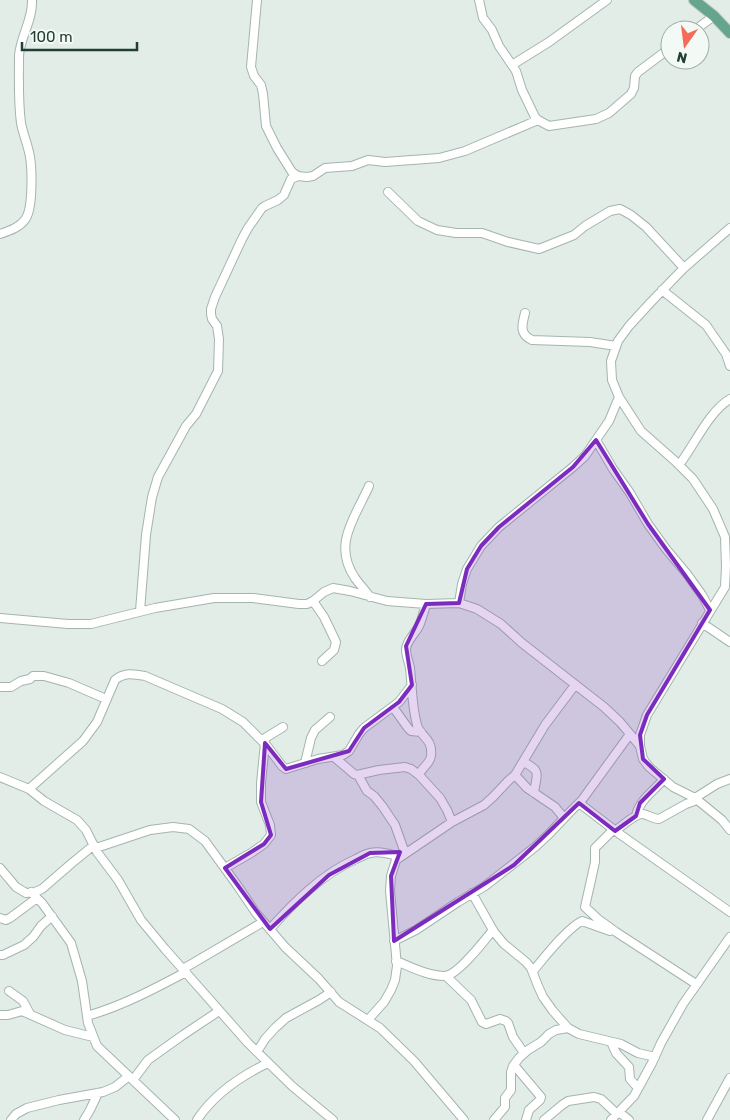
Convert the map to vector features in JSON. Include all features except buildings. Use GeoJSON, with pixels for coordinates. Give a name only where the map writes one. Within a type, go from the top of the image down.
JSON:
{"type":"FeatureCollection","features":[{"type":"Feature","properties":{"kind":"main road"},"geometry":{"type":"LineString","coordinates":[[694,0],[714,16],[730,33]]}},
{"type":"Feature","properties":{"kind":"street"},"geometry":{"type":"LineString","coordinates":[[0,234],[25,220],[29,212],[31,172],[30,156],[21,125],[19,48],[30,20],[32,0]]}},
{"type":"Feature","properties":{"kind":"street"},"geometry":{"type":"LineString","coordinates":[[257,0],[251,67],[254,76],[261,85],[266,126],[292,172],[298,176],[313,176],[325,168],[352,166],[368,160],[385,162],[439,158],[465,151],[538,120]]}},
{"type":"Feature","properties":{"kind":"street"},"geometry":{"type":"LineString","coordinates":[[479,0],[483,18],[516,71],[522,90],[538,120],[543,124],[550,126],[596,119],[609,113],[631,94],[634,88],[634,76],[660,56]]}},
{"type":"Feature","properties":{"kind":"street"},"geometry":{"type":"LineString","coordinates":[[512,65],[549,42],[607,0]]}},
{"type":"Feature","properties":{"kind":"street"},"geometry":{"type":"LineString","coordinates":[[708,20],[714,16]]}},
{"type":"Feature","properties":{"kind":"street"},"geometry":{"type":"LineString","coordinates":[[140,611],[146,535],[152,497],[158,477],[182,434],[196,414],[218,371],[219,339],[217,326],[211,314],[215,297],[242,239],[258,213],[265,206],[284,195],[291,179],[298,176]]}},
{"type":"Feature","properties":{"kind":"street"},"geometry":{"type":"LineString","coordinates":[[388,192],[418,221],[438,230],[456,234],[482,234],[539,249],[574,235],[610,210],[620,209],[646,227],[684,268]]}},
{"type":"Feature","properties":{"kind":"street"},"geometry":{"type":"LineString","coordinates":[[730,228],[684,268],[629,326],[618,341],[611,361],[612,380],[641,431],[693,479],[713,509],[725,537],[727,586],[710,610],[647,715],[640,735],[640,746],[643,758],[649,767],[673,787],[696,799],[722,820],[730,830]]}},
{"type":"Feature","properties":{"kind":"street"},"geometry":{"type":"LineString","coordinates":[[662,290],[706,325],[726,354],[730,366]]}},
{"type":"Feature","properties":{"kind":"street"},"geometry":{"type":"LineString","coordinates":[[525,313],[523,333],[526,338],[532,340],[590,342],[616,346]]}},
{"type":"Feature","properties":{"kind":"street"},"geometry":{"type":"LineString","coordinates":[[459,603],[467,569],[481,546],[499,527],[586,456],[609,420],[620,396]]}},
{"type":"Feature","properties":{"kind":"street"},"geometry":{"type":"LineString","coordinates":[[679,465],[714,412],[723,403],[730,400]]}},
{"type":"Feature","properties":{"kind":"street"},"geometry":{"type":"LineString","coordinates":[[596,440],[630,492],[648,524],[687,574],[710,610]]}},
{"type":"Feature","properties":{"kind":"street"},"geometry":{"type":"LineString","coordinates":[[369,486],[348,531],[345,542],[348,563],[354,577],[370,597]]}},
{"type":"Feature","properties":{"kind":"street"},"geometry":{"type":"LineString","coordinates":[[0,618],[68,624],[91,624],[140,611],[214,598],[253,598],[307,604],[333,588],[386,601],[426,604],[459,603],[477,609],[501,624],[620,722],[640,746]]}},
{"type":"Feature","properties":{"kind":"street"},"geometry":{"type":"LineString","coordinates":[[313,601],[324,617],[336,642],[334,650],[322,662]]}},
{"type":"Feature","properties":{"kind":"street"},"geometry":{"type":"LineString","coordinates":[[419,775],[427,765],[431,754],[429,742],[420,732],[417,723],[406,646],[418,627],[426,604]]}},
{"type":"Feature","properties":{"kind":"street"},"geometry":{"type":"LineString","coordinates":[[702,623],[730,642]]}},
{"type":"Feature","properties":{"kind":"street"},"geometry":{"type":"LineString","coordinates":[[29,789],[83,741],[97,722],[106,699],[120,676],[131,674],[144,676],[222,709],[243,722],[286,769],[318,759],[343,755],[349,751],[364,728],[393,707],[412,685]]}},
{"type":"Feature","properties":{"kind":"street"},"geometry":{"type":"LineString","coordinates":[[0,687],[11,687],[35,676],[44,676],[69,683],[106,699]]}},
{"type":"Feature","properties":{"kind":"street"},"geometry":{"type":"LineString","coordinates":[[368,1020],[384,1002],[395,980],[397,966],[390,891],[391,876],[396,860],[452,822],[484,805],[515,775],[545,725],[575,685]]}},
{"type":"Feature","properties":{"kind":"street"},"geometry":{"type":"LineString","coordinates":[[393,707],[411,731],[420,732]]}},
{"type":"Feature","properties":{"kind":"street"},"geometry":{"type":"LineString","coordinates":[[305,763],[311,738],[315,730],[330,717]]}},
{"type":"Feature","properties":{"kind":"street"},"geometry":{"type":"LineString","coordinates":[[263,742],[283,727]]}},
{"type":"Feature","properties":{"kind":"street"},"geometry":{"type":"LineString","coordinates":[[394,941],[416,930],[492,881],[535,848],[579,803],[630,734]]}},
{"type":"Feature","properties":{"kind":"street"},"geometry":{"type":"LineString","coordinates":[[225,868],[264,844],[271,835],[270,825],[261,802],[263,742]]}},
{"type":"Feature","properties":{"kind":"street"},"geometry":{"type":"LineString","coordinates":[[334,756],[354,774],[358,775],[405,767],[411,769],[440,798],[452,822]]}},
{"type":"Feature","properties":{"kind":"street"},"geometry":{"type":"LineString","coordinates":[[524,762],[537,770],[534,793]]}},
{"type":"Feature","properties":{"kind":"street"},"geometry":{"type":"LineString","coordinates":[[358,775],[367,791],[395,824],[403,855]]}},
{"type":"Feature","properties":{"kind":"street"},"geometry":{"type":"LineString","coordinates":[[515,775],[522,784],[555,808],[564,818]]}},
{"type":"Feature","properties":{"kind":"street"},"geometry":{"type":"LineString","coordinates":[[0,777],[29,789],[44,801],[76,820],[86,830],[141,920],[165,949],[257,1052],[292,1086],[333,1120]]}},
{"type":"Feature","properties":{"kind":"street"},"geometry":{"type":"LineString","coordinates":[[636,816],[640,803],[664,779]]}},
{"type":"Feature","properties":{"kind":"street"},"geometry":{"type":"LineString","coordinates":[[696,984],[616,932],[585,908],[594,862],[594,848],[614,830],[638,814],[644,814],[656,820],[659,819],[696,799],[717,784],[730,779]]}},
{"type":"Feature","properties":{"kind":"street"},"geometry":{"type":"LineString","coordinates":[[579,803],[730,912]]}},
{"type":"Feature","properties":{"kind":"street"},"geometry":{"type":"LineString","coordinates":[[0,918],[6,920],[10,918],[35,892],[42,889],[72,863],[95,847],[150,830],[174,827],[189,830],[205,841],[263,922],[339,1002],[380,1028],[414,1061],[464,1120]]}},
{"type":"Feature","properties":{"kind":"street"},"geometry":{"type":"LineString","coordinates":[[270,929],[283,914],[314,886],[352,861],[370,853],[403,855]]}},
{"type":"Feature","properties":{"kind":"street"},"geometry":{"type":"LineString","coordinates":[[0,868],[16,887],[34,895],[69,938],[82,981],[88,1023],[97,1046],[175,1120]]}},
{"type":"Feature","properties":{"kind":"street"},"geometry":{"type":"LineString","coordinates":[[472,894],[493,930],[504,944],[526,962],[533,971],[543,997],[568,1028],[579,1034],[621,1044],[638,1054],[655,1057]]}},
{"type":"Feature","properties":{"kind":"street"},"geometry":{"type":"LineString","coordinates":[[0,955],[24,945],[33,938],[41,926],[52,916]]}},
{"type":"Feature","properties":{"kind":"street"},"geometry":{"type":"LineString","coordinates":[[533,971],[578,922],[582,921],[616,932]]}},
{"type":"Feature","properties":{"kind":"street"},"geometry":{"type":"LineString","coordinates":[[87,1016],[107,1010],[134,998],[185,971],[263,922]]}},
{"type":"Feature","properties":{"kind":"street"},"geometry":{"type":"LineString","coordinates":[[396,961],[430,974],[446,976],[459,968],[493,930]]}},
{"type":"Feature","properties":{"kind":"street"},"geometry":{"type":"LineString","coordinates":[[616,1115],[634,1096],[661,1043],[696,984],[730,937]]}},
{"type":"Feature","properties":{"kind":"street"},"geometry":{"type":"LineString","coordinates":[[446,976],[471,1000],[482,1022],[486,1024],[500,1019],[506,1020],[513,1037],[524,1054]]}},
{"type":"Feature","properties":{"kind":"street"},"geometry":{"type":"LineString","coordinates":[[9,991],[22,1000],[30,1014]]}},
{"type":"Feature","properties":{"kind":"street"},"geometry":{"type":"LineString","coordinates":[[257,1052],[265,1038],[286,1018],[331,992]]}},
{"type":"Feature","properties":{"kind":"street"},"geometry":{"type":"LineString","coordinates":[[0,1015],[22,1011],[65,1030],[93,1037]]}},
{"type":"Feature","properties":{"kind":"street"},"geometry":{"type":"LineString","coordinates":[[11,1120],[16,1114],[27,1108],[103,1092],[115,1087],[131,1078],[148,1060],[219,1011]]}},
{"type":"Feature","properties":{"kind":"street"},"geometry":{"type":"LineString","coordinates":[[494,1120],[505,1107],[505,1098],[510,1090],[511,1072],[514,1065],[524,1054],[549,1034],[556,1030],[568,1028]]}},
{"type":"Feature","properties":{"kind":"street"},"geometry":{"type":"LineString","coordinates":[[611,1042],[616,1054],[629,1067],[630,1079],[634,1086],[638,1088]]}},
{"type":"Feature","properties":{"kind":"street"},"geometry":{"type":"LineString","coordinates":[[200,1118],[205,1108],[233,1083],[268,1062]]}},
{"type":"Feature","properties":{"kind":"street"},"geometry":{"type":"LineString","coordinates":[[514,1065],[541,1097],[529,1110],[526,1120]]}},
{"type":"Feature","properties":{"kind":"street"},"geometry":{"type":"LineString","coordinates":[[706,1120],[730,1078]]}},
{"type":"Feature","properties":{"kind":"street"},"geometry":{"type":"LineString","coordinates":[[84,1120],[98,1093]]}},
{"type":"Feature","properties":{"kind":"street"},"geometry":{"type":"LineString","coordinates":[[544,1120],[568,1101],[594,1097],[601,1099],[616,1115],[629,1120]]}},
{"type":"Feature","properties":{"kind":"highlighted area"},"geometry":{"type":"Polygon","coordinates":[[[596,440],[648,524],[710,610],[647,715],[640,735],[643,759],[664,779],[640,803],[636,816],[615,831],[579,803],[514,865],[394,941],[391,876],[400,852],[370,853],[329,875],[270,929],[225,868],[264,844],[271,835],[261,802],[265,743],[286,769],[349,751],[364,728],[399,702],[412,685],[406,646],[426,604],[459,603],[467,569],[481,546],[499,527],[573,467],[596,440]]]}}]}
